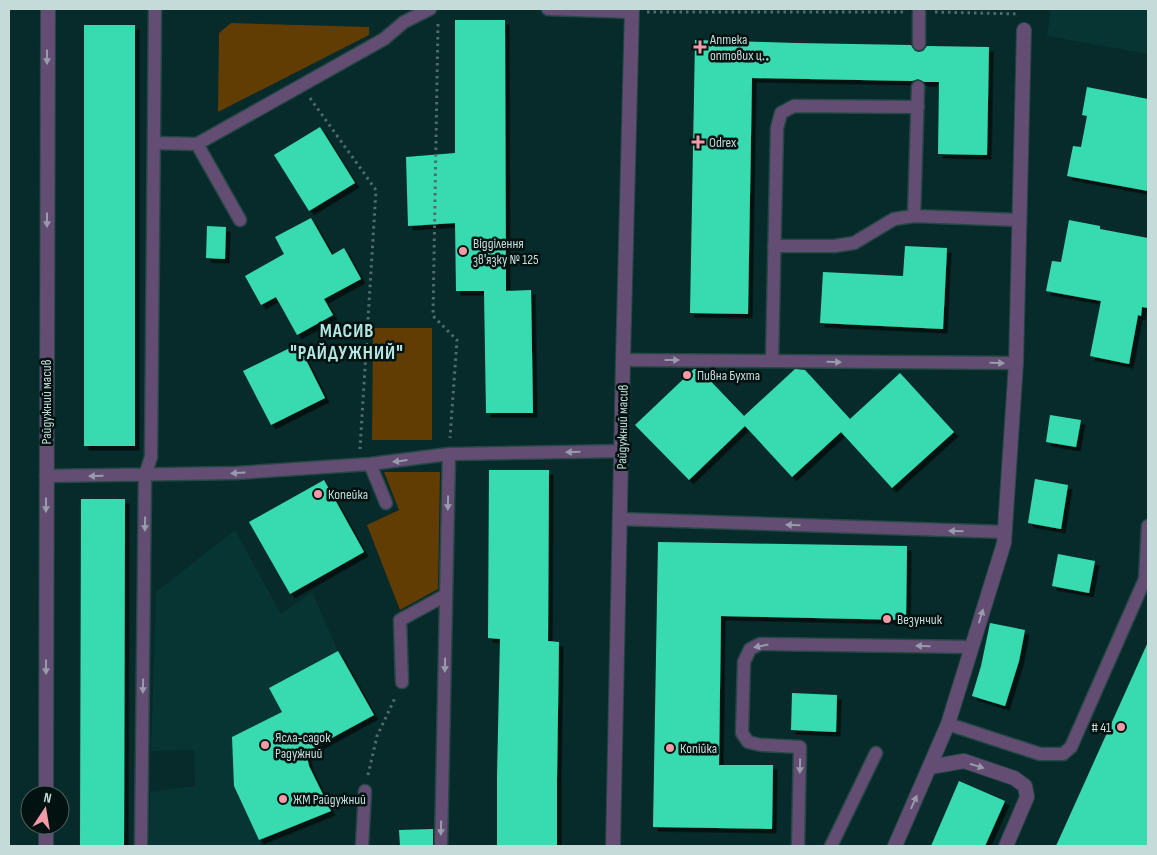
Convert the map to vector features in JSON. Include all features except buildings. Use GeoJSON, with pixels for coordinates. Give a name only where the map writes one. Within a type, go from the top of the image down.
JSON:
{"type":"FeatureCollection","features":[{"type":"Feature","properties":{"kind":"street","name":"Райдужний масив"},"geometry":{"type":"LineString","coordinates":[[46,785],[48,9]]}},
{"type":"Feature","properties":{"kind":"street","name":"Райдужний масив"},"geometry":{"type":"LineString","coordinates":[[613,846],[632,10]]}},
{"type":"Feature","properties":{"kind":"street"},"geometry":{"type":"LineString","coordinates":[[895,846],[948,724],[1004,543],[1016,363],[1024,30]]}},
{"type":"Feature","properties":{"kind":"street"},"geometry":{"type":"LineString","coordinates":[[930,767],[964,761],[1014,778],[1025,786],[1027,797],[1006,846]]}},
{"type":"Feature","properties":{"kind":"lane"},"geometry":{"type":"LineString","coordinates":[[141,846],[145,475],[150,457],[155,9]]}},
{"type":"Feature","properties":{"kind":"lane"},"geometry":{"type":"LineString","coordinates":[[548,9],[632,10]]}},
{"type":"Feature","properties":{"kind":"lane"},"geometry":{"type":"LineString","coordinates":[[919,44],[920,12]]}},
{"type":"Feature","properties":{"kind":"lane"},"geometry":{"type":"LineString","coordinates":[[154,143],[197,144],[384,39],[404,22],[434,14]]}},
{"type":"Feature","properties":{"kind":"lane"},"geometry":{"type":"LineString","coordinates":[[914,216],[918,87]]}},
{"type":"Feature","properties":{"kind":"lane"},"geometry":{"type":"LineString","coordinates":[[772,361],[777,128],[781,113],[794,106],[918,107]]}},
{"type":"Feature","properties":{"kind":"lane"},"geometry":{"type":"LineString","coordinates":[[197,144],[240,220]]}},
{"type":"Feature","properties":{"kind":"lane"},"geometry":{"type":"LineString","coordinates":[[774,246],[834,246],[854,243],[894,219],[914,216],[1020,220]]}},
{"type":"Feature","properties":{"kind":"lane"},"geometry":{"type":"LineString","coordinates":[[623,360],[1016,363]]}},
{"type":"Feature","properties":{"kind":"lane"},"geometry":{"type":"LineString","coordinates":[[46,476],[236,473],[364,465],[449,454],[622,451]]}},
{"type":"Feature","properties":{"kind":"lane"},"geometry":{"type":"LineString","coordinates":[[441,846],[449,454]]}},
{"type":"Feature","properties":{"kind":"lane"},"geometry":{"type":"LineString","coordinates":[[364,465],[386,503]]}},
{"type":"Feature","properties":{"kind":"lane"},"geometry":{"type":"LineString","coordinates":[[620,519],[1005,532]]}},
{"type":"Feature","properties":{"kind":"lane"},"geometry":{"type":"LineString","coordinates":[[948,724],[1040,754],[1063,754],[1071,747],[1145,579],[1148,526]]}},
{"type":"Feature","properties":{"kind":"lane"},"geometry":{"type":"LineString","coordinates":[[402,682],[400,620],[446,595]]}},
{"type":"Feature","properties":{"kind":"lane"},"geometry":{"type":"LineString","coordinates":[[798,846],[800,747],[761,745],[748,742],[742,733],[744,662],[750,649],[760,644],[972,647]]}},
{"type":"Feature","properties":{"kind":"lane"},"geometry":{"type":"LineString","coordinates":[[831,846],[876,753]]}},
{"type":"Feature","properties":{"kind":"lane"},"geometry":{"type":"LineString","coordinates":[[362,846],[365,791]]}},
{"type":"Feature","properties":{"kind":"path"},"geometry":{"type":"LineString","coordinates":[[632,10],[1024,14]]}},
{"type":"Feature","properties":{"kind":"path"},"geometry":{"type":"LineString","coordinates":[[434,14],[433,316],[457,340],[449,454]]}},
{"type":"Feature","properties":{"kind":"path"},"geometry":{"type":"LineString","coordinates":[[301,86],[376,190],[364,465]]}},
{"type":"Feature","properties":{"kind":"path"},"geometry":{"type":"LineString","coordinates":[[365,791],[377,736],[402,682]]}},
{"type":"Feature","properties":{"kind":"shaded area"},"geometry":{"type":"Polygon","coordinates":[[[1051,9],[1148,9],[1148,54],[1047,36],[1051,9]]]}},
{"type":"Feature","properties":{"kind":"shaded area"},"geometry":{"type":"Polygon","coordinates":[[[231,23],[369,27],[369,35],[218,112],[219,33],[231,23]]]}},
{"type":"Feature","properties":{"kind":"shaded area"},"geometry":{"type":"Polygon","coordinates":[[[373,328],[432,328],[432,440],[372,440],[373,328]]]}},
{"type":"Feature","properties":{"kind":"shaded area"},"geometry":{"type":"Polygon","coordinates":[[[384,472],[440,472],[438,589],[400,610],[367,525],[399,510],[384,472]]]}},
{"type":"Feature","properties":{"kind":"shaded area"},"geometry":{"type":"Polygon","coordinates":[[[235,530],[281,614],[312,592],[338,651],[269,688],[303,753],[234,786],[262,846],[149,846],[150,792],[195,786],[194,750],[151,751],[156,592],[235,530]]]}},
{"type":"Feature","properties":{"kind":"place","name":"Аптека оптових ц‥"},"geometry":{"type":"Point","coordinates":[700,47]}},
{"type":"Feature","properties":{"kind":"place","name":"Odrex"},"geometry":{"type":"Point","coordinates":[698,142]}},
{"type":"Feature","properties":{"kind":"place","name":"Відділення зв'язку № 125"},"geometry":{"type":"Point","coordinates":[463,251]}},
{"type":"Feature","properties":{"kind":"place","name":"Пивна Бухта"},"geometry":{"type":"Point","coordinates":[687,375]}},
{"type":"Feature","properties":{"kind":"place","name":"Копейка"},"geometry":{"type":"Point","coordinates":[318,494]}},
{"type":"Feature","properties":{"kind":"place","name":"Везунчик"},"geometry":{"type":"Point","coordinates":[887,619]}},
{"type":"Feature","properties":{"kind":"place","name":"# 41"},"geometry":{"type":"Point","coordinates":[1121,727]}},
{"type":"Feature","properties":{"kind":"place","name":"Ясла-садок Радужний"},"geometry":{"type":"Point","coordinates":[265,745]}},
{"type":"Feature","properties":{"kind":"place","name":"Копійка"},"geometry":{"type":"Point","coordinates":[670,748]}},
{"type":"Feature","properties":{"kind":"place","name":"ЖМ Райдужний"},"geometry":{"type":"Point","coordinates":[283,799]}},
{"type":"Feature","properties":{"kind":"district","name":"МАСИВ \"РАЙДУЖНИЙ\""},"geometry":{"type":"Point","coordinates":[347,341]}}]}
